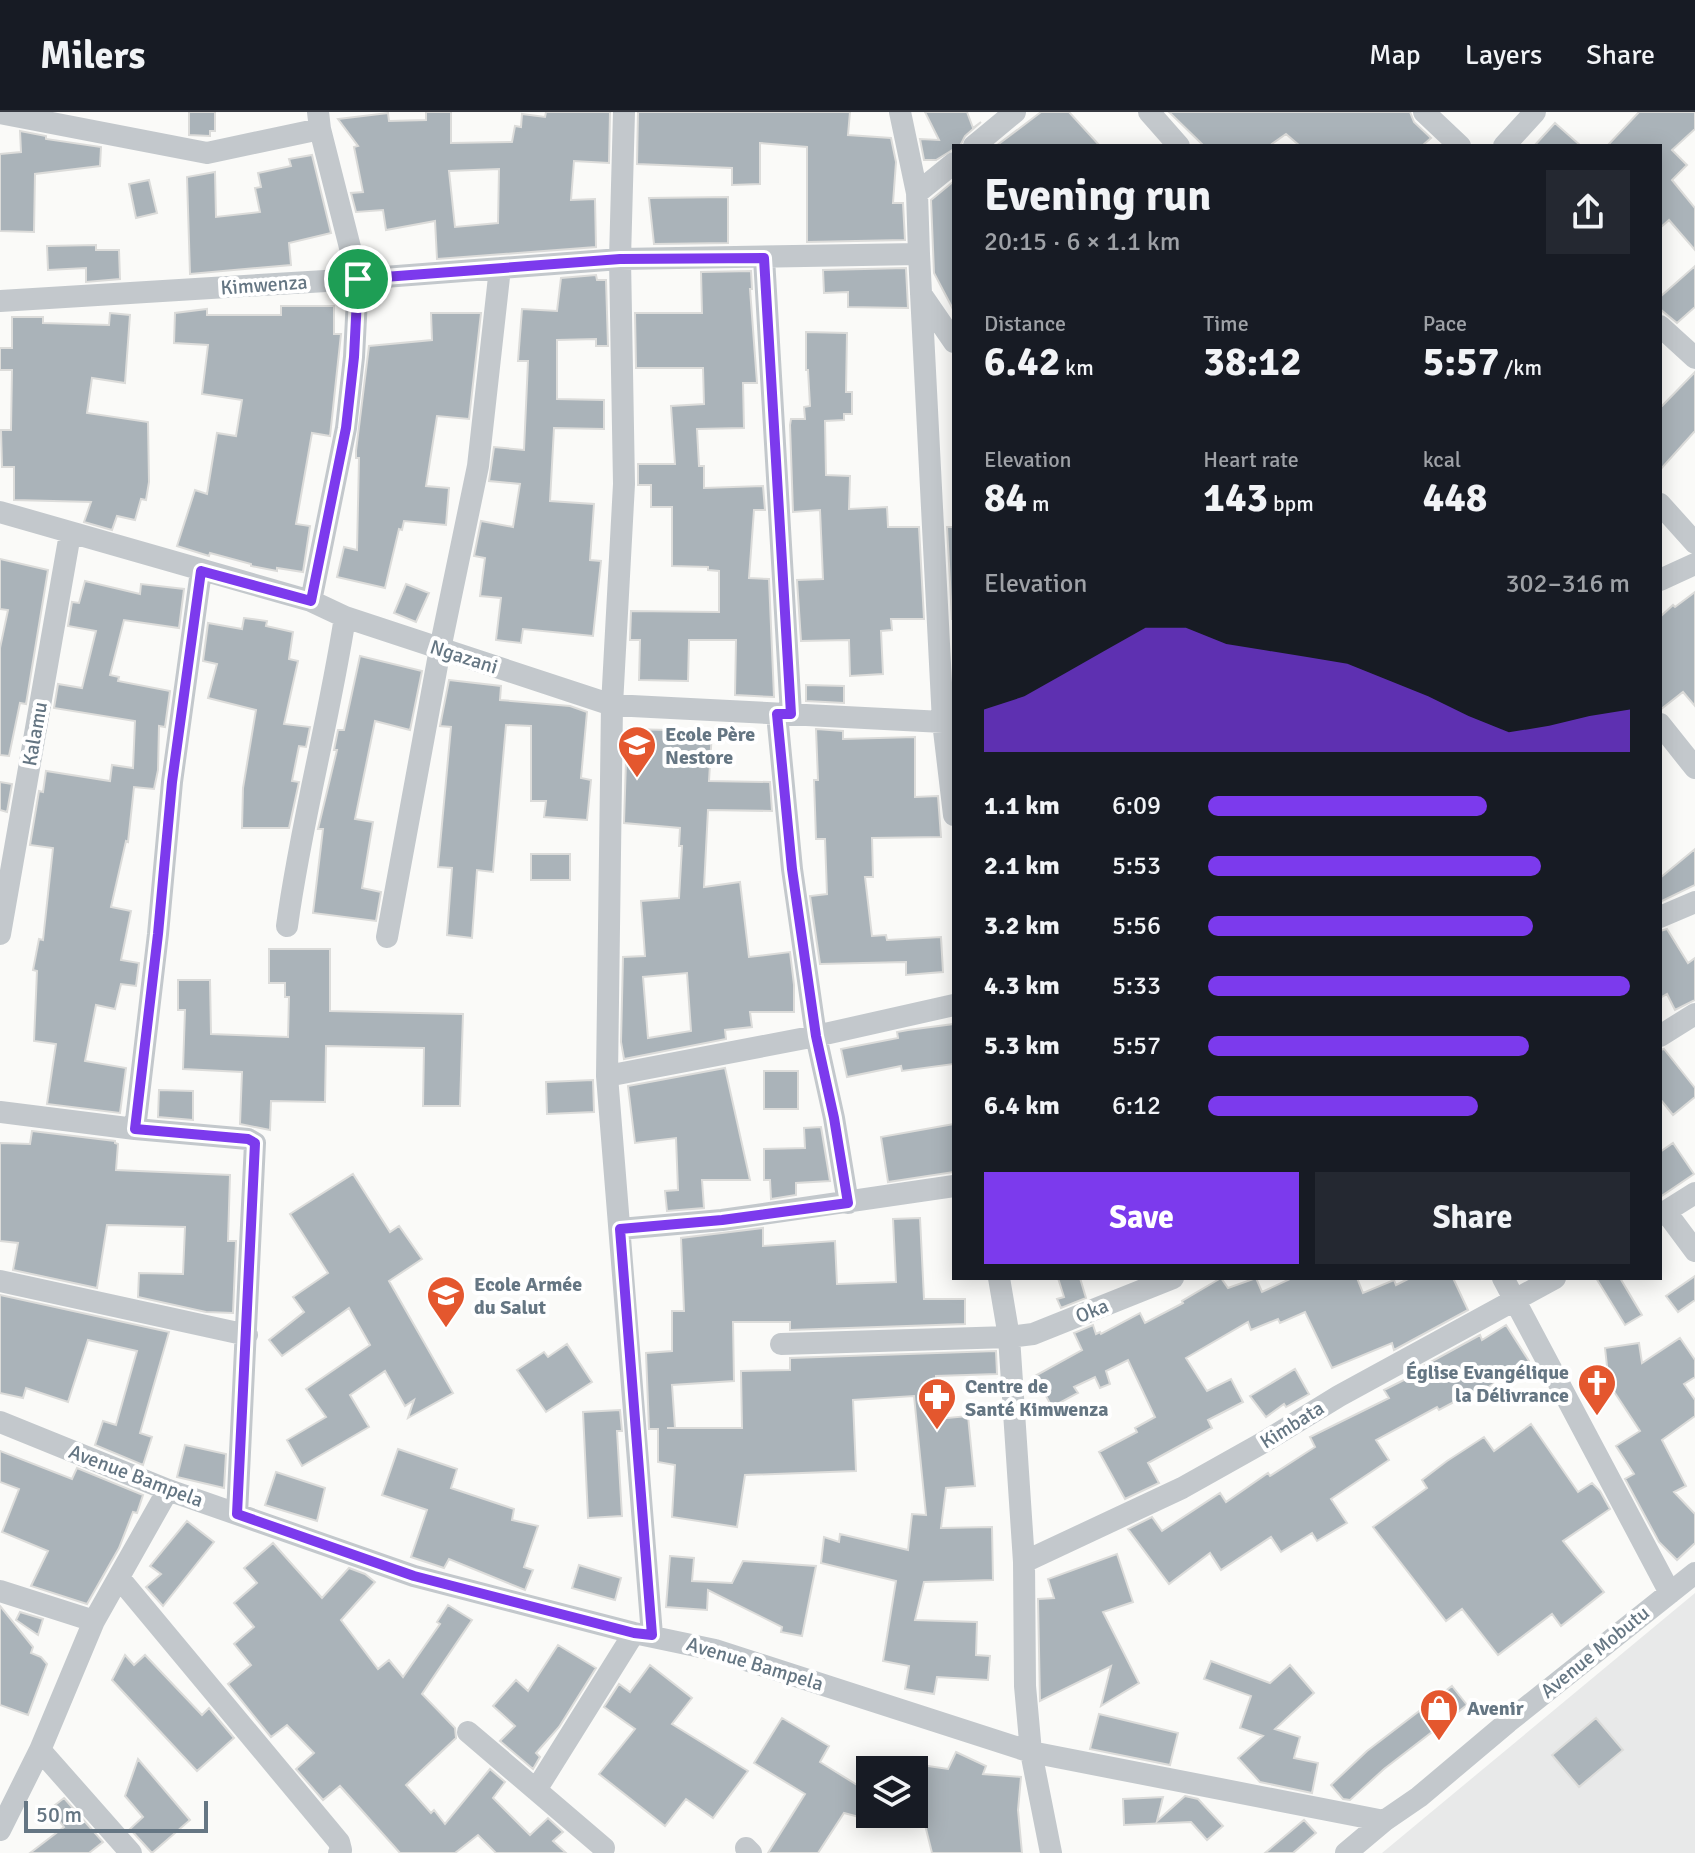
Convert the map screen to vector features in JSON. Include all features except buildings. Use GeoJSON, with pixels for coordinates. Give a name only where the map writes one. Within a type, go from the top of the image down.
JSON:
{"type":"FeatureCollection","features":[{"type":"Feature","properties":{"kind":"street"},"geometry":{"type":"LineString","coordinates":[[536,1790],[643,1634],[620,1229],[609,1128],[607,1076],[612,705],[624,484],[620,259],[624,112]]}},
{"type":"Feature","properties":{"kind":"street"},"geometry":{"type":"LineString","coordinates":[[900,112],[917,193],[943,722],[952,798]]}},
{"type":"Feature","properties":{"kind":"street"},"geometry":{"type":"LineString","coordinates":[[976,144],[1015,112]]}},
{"type":"Feature","properties":{"kind":"street"},"geometry":{"type":"LineString","coordinates":[[1149,112],[1177,144]]}},
{"type":"Feature","properties":{"kind":"street"},"geometry":{"type":"LineString","coordinates":[[1424,112],[1458,144]]}},
{"type":"Feature","properties":{"kind":"street"},"geometry":{"type":"LineString","coordinates":[[1506,144],[1535,112]]}},
{"type":"Feature","properties":{"kind":"street"},"geometry":{"type":"LineString","coordinates":[[0,113],[207,153],[319,120],[358,279],[346,428],[311,601]]}},
{"type":"Feature","properties":{"kind":"street"},"geometry":{"type":"LineString","coordinates":[[917,193],[952,165]]}},
{"type":"Feature","properties":{"kind":"street","name":"Kimwenza"},"geometry":{"type":"LineString","coordinates":[[0,301],[620,259],[919,254]]}},
{"type":"Feature","properties":{"kind":"street"},"geometry":{"type":"LineString","coordinates":[[764,258],[792,869],[816,1036],[848,1203]]}},
{"type":"Feature","properties":{"kind":"street"},"geometry":{"type":"LineString","coordinates":[[387,937],[440,649],[478,466],[500,268]]}},
{"type":"Feature","properties":{"kind":"street"},"geometry":{"type":"LineString","coordinates":[[921,293],[952,338]]}},
{"type":"Feature","properties":{"kind":"street"},"geometry":{"type":"LineString","coordinates":[[1662,328],[1695,358]]}},
{"type":"Feature","properties":{"kind":"street"},"geometry":{"type":"LineString","coordinates":[[1662,506],[1695,543]]}},
{"type":"Feature","properties":{"kind":"street","name":"Ngazani"},"geometry":{"type":"LineString","coordinates":[[0,512],[311,601],[345,617],[612,705],[943,722]]}},
{"type":"Feature","properties":{"kind":"street","name":"Kalamu"},"geometry":{"type":"LineString","coordinates":[[0,934],[70,534]]}},
{"type":"Feature","properties":{"kind":"street"},"geometry":{"type":"LineString","coordinates":[[1662,579],[1695,564]]}},
{"type":"Feature","properties":{"kind":"street"},"geometry":{"type":"LineString","coordinates":[[135,1129],[172,782],[201,571]]}},
{"type":"Feature","properties":{"kind":"street"},"geometry":{"type":"LineString","coordinates":[[287,926],[345,617]]}},
{"type":"Feature","properties":{"kind":"street"},"geometry":{"type":"LineString","coordinates":[[1663,733],[1695,768]]}},
{"type":"Feature","properties":{"kind":"street"},"geometry":{"type":"LineString","coordinates":[[1662,916],[1695,902]]}},
{"type":"Feature","properties":{"kind":"street"},"geometry":{"type":"LineString","coordinates":[[607,1076],[816,1036],[952,1005]]}},
{"type":"Feature","properties":{"kind":"street"},"geometry":{"type":"LineString","coordinates":[[1662,1035],[1695,1014]]}},
{"type":"Feature","properties":{"kind":"street"},"geometry":{"type":"LineString","coordinates":[[0,1112],[248,1139],[255,1143],[237,1514]]}},
{"type":"Feature","properties":{"kind":"street"},"geometry":{"type":"LineString","coordinates":[[620,1229],[722,1220],[952,1186]]}},
{"type":"Feature","properties":{"kind":"street"},"geometry":{"type":"LineString","coordinates":[[1695,1193],[1663,1214],[1695,1251]]}},
{"type":"Feature","properties":{"kind":"street"},"geometry":{"type":"LineString","coordinates":[[999,1280],[1009,1337],[1024,1562],[1025,1686],[1031,1752],[1051,1853]]}},
{"type":"Feature","properties":{"kind":"street","name":"Oka"},"geometry":{"type":"LineString","coordinates":[[781,1344],[1033,1334],[1168,1280]]}},
{"type":"Feature","properties":{"kind":"street"},"geometry":{"type":"LineString","coordinates":[[1504,1280],[1670,1593]]}},
{"type":"Feature","properties":{"kind":"street","name":"Kimbata"},"geometry":{"type":"LineString","coordinates":[[1024,1562],[1182,1488],[1339,1396],[1552,1280]]}},
{"type":"Feature","properties":{"kind":"street"},"geometry":{"type":"LineString","coordinates":[[0,1281],[247,1335]]}},
{"type":"Feature","properties":{"kind":"street","name":"Avenue Bampela"},"geometry":{"type":"LineString","coordinates":[[0,1422],[168,1490],[414,1576],[730,1654],[1031,1752],[1384,1821]]}},
{"type":"Feature","properties":{"kind":"street"},"geometry":{"type":"LineString","coordinates":[[0,1830],[40,1750],[94,1621],[168,1490]]}},
{"type":"Feature","properties":{"kind":"street","name":"Avenue Mobutu"},"geometry":{"type":"LineString","coordinates":[[1346,1853],[1695,1573]]}},
{"type":"Feature","properties":{"kind":"street"},"geometry":{"type":"LineString","coordinates":[[120,1579],[339,1842],[339,1853]]}},
{"type":"Feature","properties":{"kind":"street"},"geometry":{"type":"LineString","coordinates":[[0,1591],[94,1621]]}},
{"type":"Feature","properties":{"kind":"street"},"geometry":{"type":"LineString","coordinates":[[468,1732],[604,1848]]}},
{"type":"Feature","properties":{"kind":"street"},"geometry":{"type":"LineString","coordinates":[[40,1750],[131,1853]]}},
{"type":"Feature","properties":{"kind":"shaded area"},"geometry":{"type":"Polygon","coordinates":[[[1695,1593],[1695,1853],[1382,1853],[1695,1593]]]}},
{"type":"Feature","properties":{"kind":"place","name":"Ecole Père Nestore"},"geometry":{"type":"Point","coordinates":[637,779]}},
{"type":"Feature","properties":{"kind":"place","name":"Ecole Armée du Salut"},"geometry":{"type":"Point","coordinates":[446,1329]}},
{"type":"Feature","properties":{"kind":"place","name":"Église Evangélique la Délivrance"},"geometry":{"type":"Point","coordinates":[1597,1417]}},
{"type":"Feature","properties":{"kind":"place","name":"Centre de Santé Kimwenza"},"geometry":{"type":"Point","coordinates":[937,1431]}},
{"type":"Feature","properties":{"kind":"place","name":"Avenir"},"geometry":{"type":"Point","coordinates":[1439,1742]}},
{"type":"Feature","properties":{"kind":"route"},"geometry":{"type":"LineString","coordinates":[[764,258],[791,714],[777,714],[792,869],[816,1036],[848,1203],[722,1220],[620,1229],[652,1635],[414,1576],[237,1514],[255,1143],[248,1139],[135,1129],[172,782],[201,571],[311,601],[346,428],[358,279],[620,259],[764,258]]}}]}
